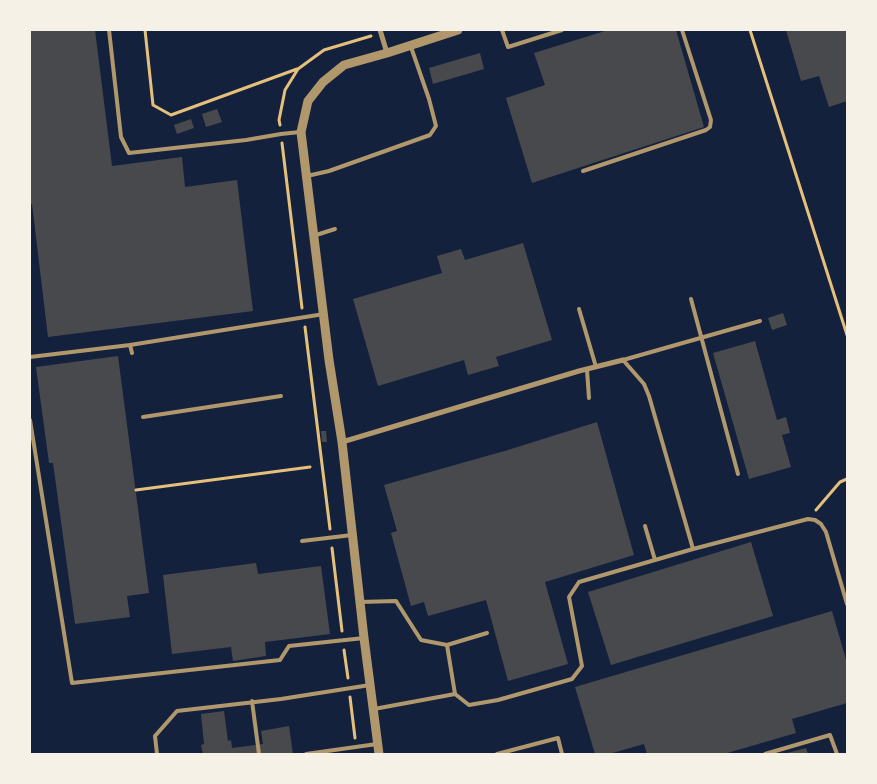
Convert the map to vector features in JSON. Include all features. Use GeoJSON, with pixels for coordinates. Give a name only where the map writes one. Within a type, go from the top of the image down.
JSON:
{"type":"FeatureCollection","features":[{"type":"Feature","properties":{"kind":"street"},"geometry":{"type":"LineString","coordinates":[[380,30],[387,53]]}},
{"type":"Feature","properties":{"kind":"street"},"geometry":{"type":"LineString","coordinates":[[379,754],[342,442],[329,360],[301,132],[308,101],[323,82],[344,65],[458,30]]}},
{"type":"Feature","properties":{"kind":"street"},"geometry":{"type":"LineString","coordinates":[[342,442],[624,360]]}},
{"type":"Feature","properties":{"kind":"lane"},"geometry":{"type":"LineString","coordinates":[[109,30],[121,137],[129,153],[301,132]]}},
{"type":"Feature","properties":{"kind":"lane"},"geometry":{"type":"LineString","coordinates":[[502,30],[508,47],[562,30]]}},
{"type":"Feature","properties":{"kind":"lane"},"geometry":{"type":"LineString","coordinates":[[583,171],[706,130],[710,127],[711,120],[682,30]]}},
{"type":"Feature","properties":{"kind":"lane"},"geometry":{"type":"LineString","coordinates":[[306,176],[328,171],[430,135],[436,126],[429,99],[410,45]]}},
{"type":"Feature","properties":{"kind":"lane"},"geometry":{"type":"LineString","coordinates":[[313,236],[335,229]]}},
{"type":"Feature","properties":{"kind":"lane"},"geometry":{"type":"LineString","coordinates":[[690,299],[738,474]]}},
{"type":"Feature","properties":{"kind":"lane"},"geometry":{"type":"LineString","coordinates":[[579,309],[596,367]]}},
{"type":"Feature","properties":{"kind":"lane"},"geometry":{"type":"LineString","coordinates":[[30,357],[130,345],[324,314]]}},
{"type":"Feature","properties":{"kind":"lane"},"geometry":{"type":"LineString","coordinates":[[693,549],[649,396],[644,384],[624,360],[760,321]]}},
{"type":"Feature","properties":{"kind":"lane"},"geometry":{"type":"LineString","coordinates":[[130,345],[132,353]]}},
{"type":"Feature","properties":{"kind":"lane"},"geometry":{"type":"LineString","coordinates":[[587,370],[589,398]]}},
{"type":"Feature","properties":{"kind":"lane"},"geometry":{"type":"LineString","coordinates":[[143,417],[281,396]]}},
{"type":"Feature","properties":{"kind":"lane"},"geometry":{"type":"LineString","coordinates":[[30,420],[72,683],[280,660],[289,646],[364,638]]}},
{"type":"Feature","properties":{"kind":"lane"},"geometry":{"type":"LineString","coordinates":[[447,645],[454,694],[469,705],[498,700],[572,679],[582,666],[569,597],[579,582],[693,549],[810,519],[821,524],[826,532],[847,604]]}},
{"type":"Feature","properties":{"kind":"lane"},"geometry":{"type":"LineString","coordinates":[[645,526],[655,560]]}},
{"type":"Feature","properties":{"kind":"lane"},"geometry":{"type":"LineString","coordinates":[[302,541],[352,535]]}},
{"type":"Feature","properties":{"kind":"lane"},"geometry":{"type":"LineString","coordinates":[[360,602],[396,601],[421,640],[447,645],[487,633]]}},
{"type":"Feature","properties":{"kind":"lane"},"geometry":{"type":"LineString","coordinates":[[157,754],[154,736],[177,711],[281,699],[370,685]]}},
{"type":"Feature","properties":{"kind":"lane"},"geometry":{"type":"LineString","coordinates":[[373,709],[454,694]]}},
{"type":"Feature","properties":{"kind":"lane"},"geometry":{"type":"LineString","coordinates":[[252,701],[259,754]]}},
{"type":"Feature","properties":{"kind":"lane"},"geometry":{"type":"LineString","coordinates":[[765,754],[830,735],[837,754]]}},
{"type":"Feature","properties":{"kind":"lane"},"geometry":{"type":"LineString","coordinates":[[497,754],[558,738],[562,754]]}},
{"type":"Feature","properties":{"kind":"lane"},"geometry":{"type":"LineString","coordinates":[[306,754],[325,753],[377,744]]}},
{"type":"Feature","properties":{"kind":"path"},"geometry":{"type":"LineString","coordinates":[[145,30],[153,105],[172,115],[298,69]]}},
{"type":"Feature","properties":{"kind":"path"},"geometry":{"type":"LineString","coordinates":[[750,30],[847,335]]}},
{"type":"Feature","properties":{"kind":"path"},"geometry":{"type":"LineString","coordinates":[[136,490],[310,467]]}},
{"type":"Feature","properties":{"kind":"path"},"geometry":{"type":"LineString","coordinates":[[810,519],[840,482],[847,479]]}},
{"type":"Feature","properties":{"kind":"building"},"geometry":{"type":"Polygon","coordinates":[[[30,30],[95,30],[112,166],[182,157],[185,187],[237,180],[253,311],[48,337],[32,204],[30,204],[30,30]]]}},
{"type":"Feature","properties":{"kind":"building"},"geometry":{"type":"Polygon","coordinates":[[[608,30],[676,30],[704,127],[532,183],[506,98],[545,85],[534,53],[608,30]]]}},
{"type":"Feature","properties":{"kind":"building"},"geometry":{"type":"Polygon","coordinates":[[[786,30],[847,30],[847,101],[829,107],[819,76],[801,81],[786,30]]]}},
{"type":"Feature","properties":{"kind":"building"},"geometry":{"type":"Polygon","coordinates":[[[480,53],[484,69],[433,84],[429,68],[480,53]]]}},
{"type":"Feature","properties":{"kind":"building"},"geometry":{"type":"Polygon","coordinates":[[[217,109],[222,122],[206,127],[202,114],[217,109]]]}},
{"type":"Feature","properties":{"kind":"building"},"geometry":{"type":"Polygon","coordinates":[[[191,119],[194,128],[177,134],[174,125],[191,119]]]}},
{"type":"Feature","properties":{"kind":"building"},"geometry":{"type":"Polygon","coordinates":[[[523,243],[552,340],[496,357],[499,366],[468,375],[464,360],[378,386],[353,299],[442,273],[437,256],[461,249],[465,260],[523,243]]]}},
{"type":"Feature","properties":{"kind":"building"},"geometry":{"type":"Polygon","coordinates":[[[783,313],[787,325],[772,330],[768,318],[783,313]]]}},
{"type":"Feature","properties":{"kind":"building"},"geometry":{"type":"Polygon","coordinates":[[[755,341],[777,420],[786,417],[790,433],[782,435],[791,467],[749,479],[713,353],[755,341]]]}},
{"type":"Feature","properties":{"kind":"building"},"geometry":{"type":"Polygon","coordinates":[[[118,356],[149,593],[127,596],[130,617],[75,624],[53,463],[49,463],[36,367],[118,356]]]}},
{"type":"Feature","properties":{"kind":"building"},"geometry":{"type":"Polygon","coordinates":[[[597,422],[634,555],[545,582],[568,664],[508,681],[486,600],[428,616],[424,602],[411,606],[391,533],[397,531],[384,485],[508,450],[597,422]]]}},
{"type":"Feature","properties":{"kind":"building"},"geometry":{"type":"Polygon","coordinates":[[[321,431],[326,431],[327,442],[322,442],[321,431]]]}},
{"type":"Feature","properties":{"kind":"building"},"geometry":{"type":"Polygon","coordinates":[[[751,542],[773,616],[611,665],[588,592],[751,542]]]}},
{"type":"Feature","properties":{"kind":"building"},"geometry":{"type":"Polygon","coordinates":[[[256,563],[258,574],[321,566],[330,634],[265,642],[266,656],[233,661],[231,647],[172,654],[163,575],[256,563]]]}},
{"type":"Feature","properties":{"kind":"building"},"geometry":{"type":"Polygon","coordinates":[[[832,611],[847,663],[847,703],[792,719],[796,733],[724,754],[647,754],[644,744],[609,754],[595,754],[575,687],[832,611]]]}},
{"type":"Feature","properties":{"kind":"building"},"geometry":{"type":"Polygon","coordinates":[[[224,711],[228,741],[231,740],[232,748],[263,744],[261,731],[289,726],[293,754],[203,754],[201,745],[204,744],[201,714],[224,711]]]}},
{"type":"Feature","properties":{"kind":"building"},"geometry":{"type":"Polygon","coordinates":[[[806,748],[808,754],[787,754],[787,753],[806,748]]]}}]}
